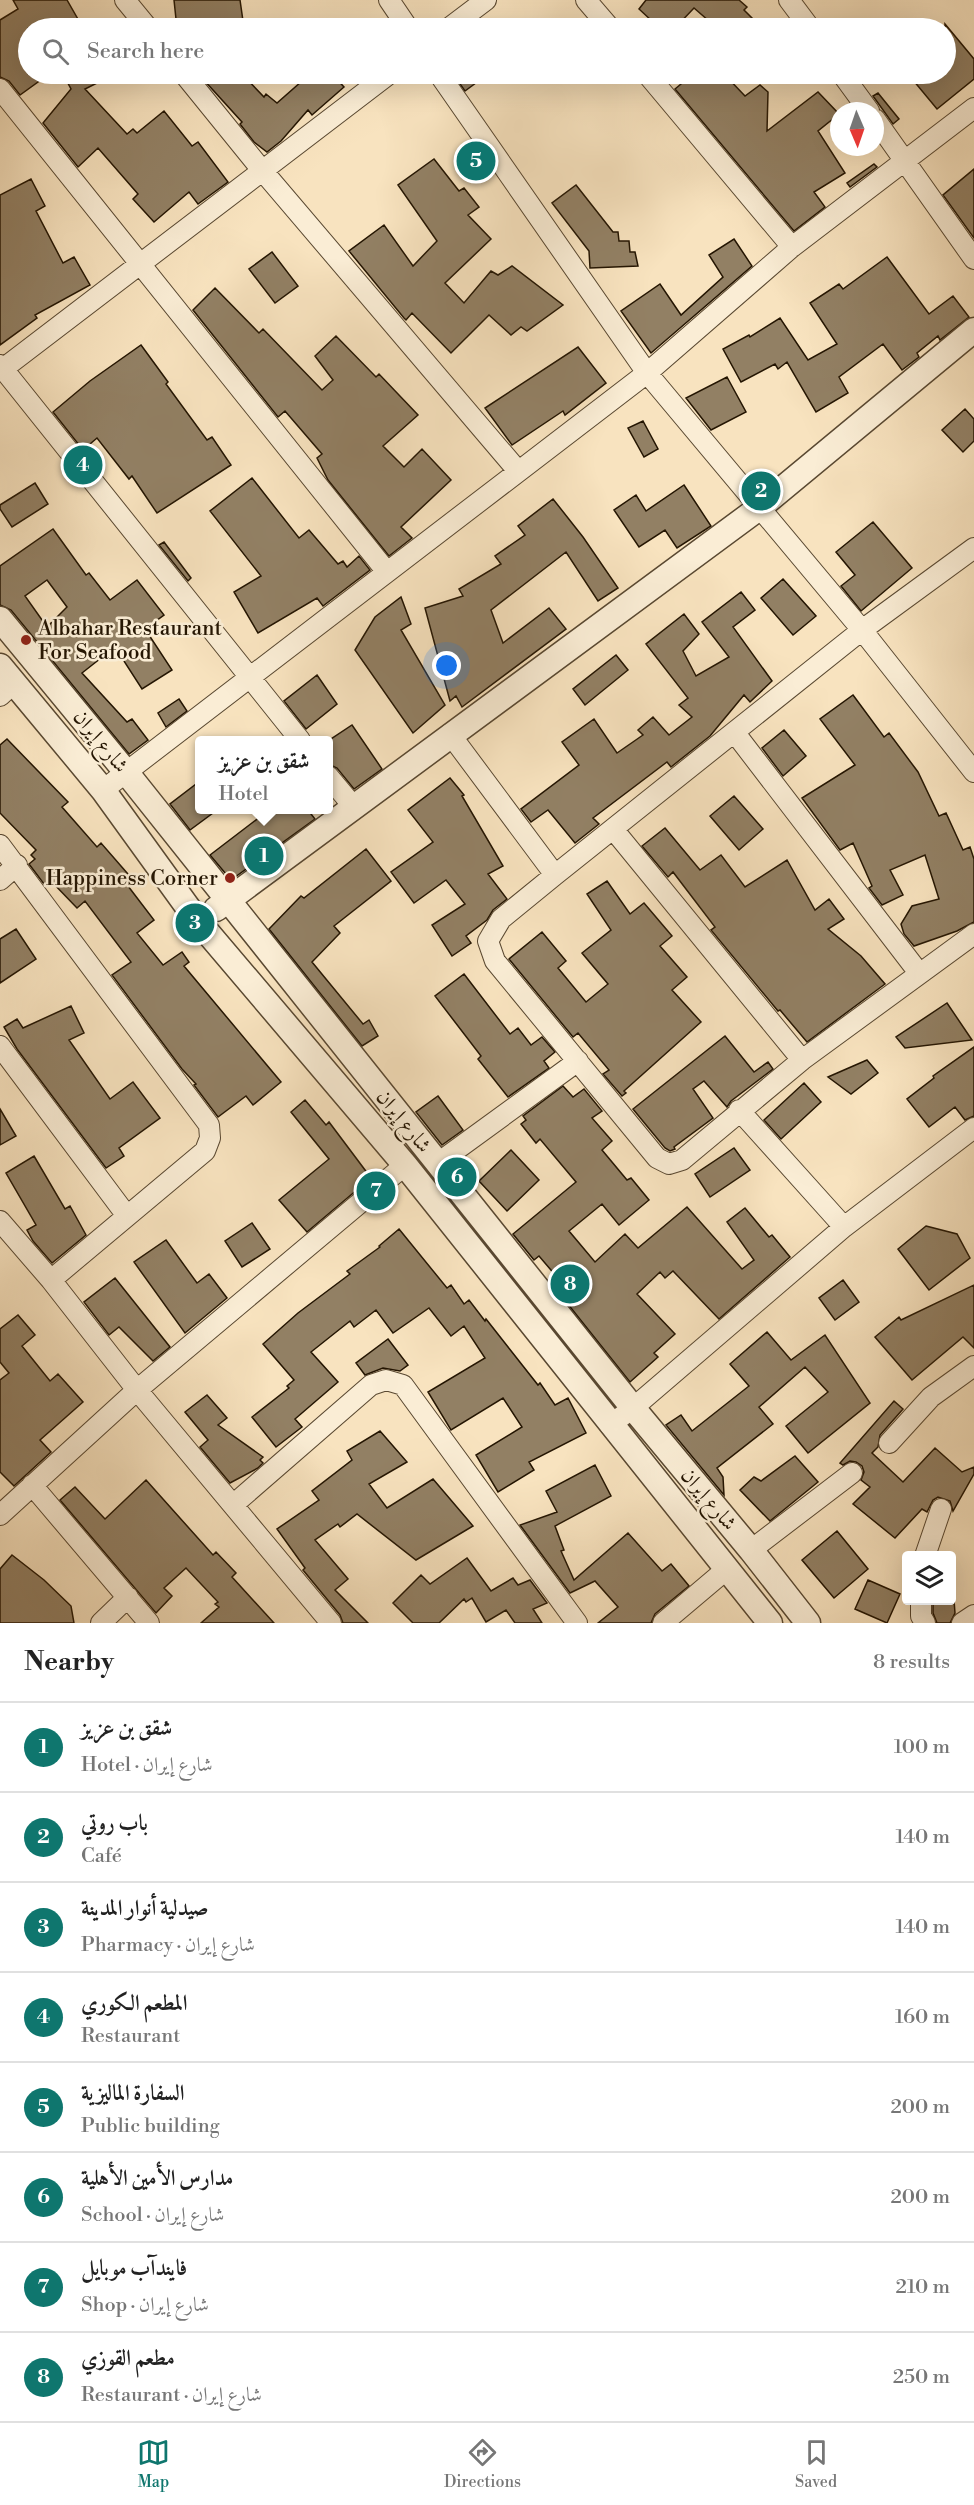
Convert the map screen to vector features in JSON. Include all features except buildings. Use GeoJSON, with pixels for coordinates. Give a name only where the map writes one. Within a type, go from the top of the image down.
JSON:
{"type":"FeatureCollection","features":[{"type":"Feature","properties":{"kind":"street"},"geometry":{"type":"LineString","coordinates":[[125,0],[140,18]]}},
{"type":"Feature","properties":{"kind":"street"},"geometry":{"type":"LineString","coordinates":[[389,0],[401,18]]}},
{"type":"Feature","properties":{"kind":"street"},"geometry":{"type":"LineString","coordinates":[[462,18],[486,0]]}},
{"type":"Feature","properties":{"kind":"street"},"geometry":{"type":"LineString","coordinates":[[586,0],[601,18]]}},
{"type":"Feature","properties":{"kind":"street"},"geometry":{"type":"LineString","coordinates":[[789,0],[802,18]]}},
{"type":"Feature","properties":{"kind":"street"},"geometry":{"type":"LineString","coordinates":[[192,84],[261,169],[518,471]]}},
{"type":"Feature","properties":{"kind":"street"},"geometry":{"type":"LineString","coordinates":[[296,736],[1,368],[376,84]]}},
{"type":"Feature","properties":{"kind":"street"},"geometry":{"type":"LineString","coordinates":[[446,84],[647,373],[862,630],[974,772]]}},
{"type":"Feature","properties":{"kind":"street"},"geometry":{"type":"LineString","coordinates":[[655,84],[792,247]]}},
{"type":"Feature","properties":{"kind":"street"},"geometry":{"type":"LineString","coordinates":[[849,84],[862,102]]}},
{"type":"Feature","properties":{"kind":"street"},"geometry":{"type":"LineString","coordinates":[[0,89],[387,572]]}},
{"type":"Feature","properties":{"kind":"street"},"geometry":{"type":"LineString","coordinates":[[103,790],[647,373],[792,247],[974,108]]}},
{"type":"Feature","properties":{"kind":"street"},"geometry":{"type":"LineString","coordinates":[[884,131],[974,258]]}},
{"type":"Feature","properties":{"kind":"street"},"geometry":{"type":"LineString","coordinates":[[197,920],[227,902],[450,734],[759,508],[974,330]]}},
{"type":"Feature","properties":{"kind":"street"},"geometry":{"type":"LineString","coordinates":[[974,548],[862,630],[613,828],[501,919],[488,941],[495,961],[657,1158],[669,1164],[682,1160],[802,1060],[974,934]]}},
{"type":"Feature","properties":{"kind":"street","name":"شارع إيران"},"geometry":{"type":"LineString","coordinates":[[0,619],[126,772],[227,902],[808,1623]]}},
{"type":"Feature","properties":{"kind":"street","name":"شارع إيران"},"geometry":{"type":"LineString","coordinates":[[4,682],[103,790],[197,920],[405,1165],[770,1623]]}},
{"type":"Feature","properties":{"kind":"street"},"geometry":{"type":"LineString","coordinates":[[735,733],[919,973]]}},
{"type":"Feature","properties":{"kind":"street"},"geometry":{"type":"LineString","coordinates":[[450,734],[555,875]]}},
{"type":"Feature","properties":{"kind":"street"},"geometry":{"type":"LineString","coordinates":[[333,782],[353,806]]}},
{"type":"Feature","properties":{"kind":"street"},"geometry":{"type":"LineString","coordinates":[[613,828],[802,1060]]}},
{"type":"Feature","properties":{"kind":"street"},"geometry":{"type":"LineString","coordinates":[[0,845],[209,1125],[210,1138],[205,1151],[51,1280]]}},
{"type":"Feature","properties":{"kind":"street"},"geometry":{"type":"LineString","coordinates":[[0,880],[17,865]]}},
{"type":"Feature","properties":{"kind":"street"},"geometry":{"type":"LineString","coordinates":[[0,1046],[127,1216]]}},
{"type":"Feature","properties":{"kind":"street"},"geometry":{"type":"LineString","coordinates":[[0,1515],[137,1390],[405,1165],[438,1163],[578,1061]]}},
{"type":"Feature","properties":{"kind":"street"},"geometry":{"type":"LineString","coordinates":[[740,1110],[844,1227]]}},
{"type":"Feature","properties":{"kind":"street"},"geometry":{"type":"LineString","coordinates":[[610,1425],[633,1408],[844,1227],[971,1135]]}},
{"type":"Feature","properties":{"kind":"street"},"geometry":{"type":"LineString","coordinates":[[0,1221],[51,1280],[137,1390],[331,1623]]}},
{"type":"Feature","properties":{"kind":"street"},"geometry":{"type":"LineString","coordinates":[[889,1443],[931,1398],[974,1366]]}},
{"type":"Feature","properties":{"kind":"street"},"geometry":{"type":"LineString","coordinates":[[234,1504],[371,1385],[386,1380],[403,1385],[577,1623]]}},
{"type":"Feature","properties":{"kind":"street"},"geometry":{"type":"LineString","coordinates":[[751,1550],[852,1473]]}},
{"type":"Feature","properties":{"kind":"street"},"geometry":{"type":"LineString","coordinates":[[32,1485],[149,1623]]}},
{"type":"Feature","properties":{"kind":"street"},"geometry":{"type":"LineString","coordinates":[[927,1551],[941,1509]]}},
{"type":"Feature","properties":{"kind":"street"},"geometry":{"type":"LineString","coordinates":[[663,1623],[728,1568]]}},
{"type":"Feature","properties":{"kind":"street"},"geometry":{"type":"LineString","coordinates":[[101,1623],[128,1597]]}},
{"type":"Feature","properties":{"kind":"street"},"geometry":{"type":"LineString","coordinates":[[921,1605],[921,1616],[925,1623]]}},
{"type":"Feature","properties":{"kind":"street"},"geometry":{"type":"LineString","coordinates":[[962,1623],[974,1615]]}},
{"type":"Feature","properties":{"kind":"place","name":"السفارة الماليزية"},"geometry":{"type":"Point","coordinates":[476,161]}},
{"type":"Feature","properties":{"kind":"place","name":"المطعم الكوري"},"geometry":{"type":"Point","coordinates":[83,465]}},
{"type":"Feature","properties":{"kind":"place","name":"باب روتي"},"geometry":{"type":"Point","coordinates":[761,491]}},
{"type":"Feature","properties":{"kind":"place","name":"Albahar Restaurant For Seafood"},"geometry":{"type":"Point","coordinates":[26,640]}},
{"type":"Feature","properties":{"kind":"place","name":"شقق بن عزيز"},"geometry":{"type":"Point","coordinates":[264,856]}},
{"type":"Feature","properties":{"kind":"place","name":"Happiness Corner"},"geometry":{"type":"Point","coordinates":[230,878]}},
{"type":"Feature","properties":{"kind":"place","name":"صيدلية أنوار المدينة"},"geometry":{"type":"Point","coordinates":[195,923]}},
{"type":"Feature","properties":{"kind":"place","name":"مدارس الأمين الأهلية"},"geometry":{"type":"Point","coordinates":[457,1177]}},
{"type":"Feature","properties":{"kind":"place","name":"فايندآب موبايل"},"geometry":{"type":"Point","coordinates":[376,1191]}},
{"type":"Feature","properties":{"kind":"place","name":"مطعم القوزي"},"geometry":{"type":"Point","coordinates":[570,1284]}}]}
